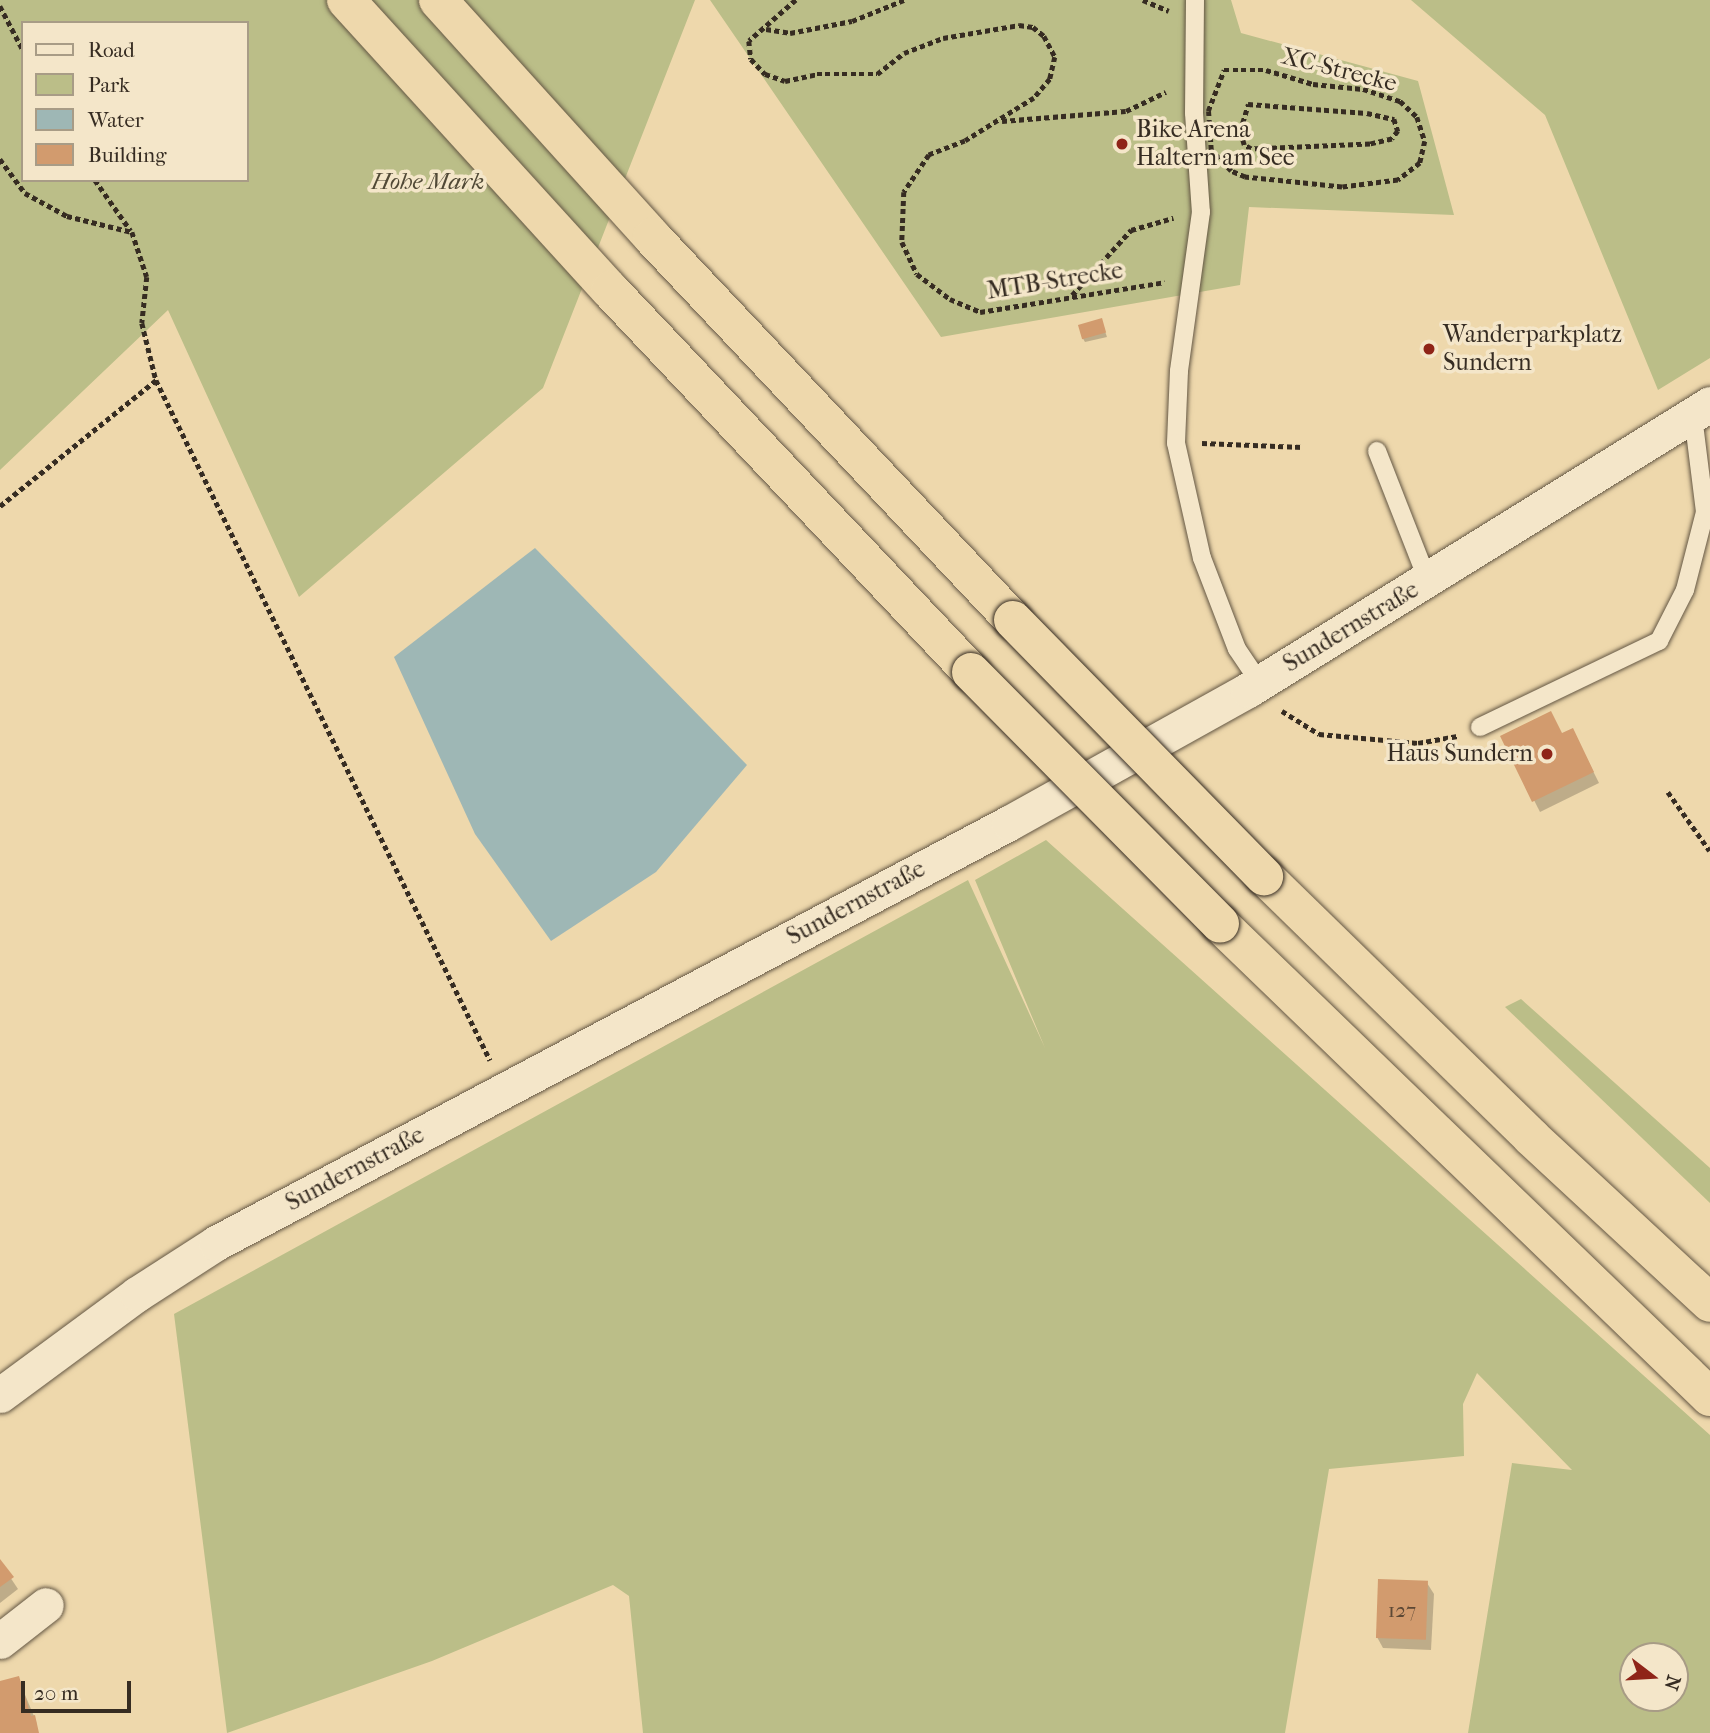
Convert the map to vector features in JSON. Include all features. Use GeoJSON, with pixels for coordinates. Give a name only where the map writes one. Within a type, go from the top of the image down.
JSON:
{"type":"FeatureCollection","features":[{"type":"Feature","properties":{"kind":"highway"},"geometry":{"type":"LineString","coordinates":[[346,0],[610,290],[971,672],[1220,924],[1710,1398]]}},
{"type":"Feature","properties":{"kind":"highway"},"geometry":{"type":"LineString","coordinates":[[438,0],[652,237],[1013,620],[1264,876],[1531,1137],[1710,1303]]}},
{"type":"Feature","properties":{"kind":"street","name":"Sundernstraße"},"geometry":{"type":"LineString","coordinates":[[0,1395],[136,1294],[216,1243],[1254,687],[1702,410]]}},
{"type":"Feature","properties":{"kind":"street"},"geometry":{"type":"LineString","coordinates":[[0,1641],[46,1605]]}},
{"type":"Feature","properties":{"kind":"lane"},"geometry":{"type":"LineString","coordinates":[[1195,0],[1194,113],[1201,212],[1182,345],[1176,443],[1202,558],[1254,687]]}},
{"type":"Feature","properties":{"kind":"lane"},"geometry":{"type":"LineString","coordinates":[[1480,726],[1659,641],[1685,590],[1705,512],[1702,410]]}},
{"type":"Feature","properties":{"kind":"lane"},"geometry":{"type":"LineString","coordinates":[[1377,452],[1427,581]]}},
{"type":"Feature","properties":{"kind":"path","name":"MTB-Strecke"},"geometry":{"type":"LineString","coordinates":[[796,0],[766,29],[749,41],[751,59],[765,74],[785,81],[817,74],[877,74],[904,53],[943,38],[1033,27],[1055,57],[1050,79],[1034,98],[1000,121],[929,155],[904,192],[902,242],[917,274],[950,299],[979,312],[1171,281]]}},
{"type":"Feature","properties":{"kind":"path"},"geometry":{"type":"LineString","coordinates":[[766,29],[790,33],[839,23],[904,0]]}},
{"type":"Feature","properties":{"kind":"path"},"geometry":{"type":"LineString","coordinates":[[1143,0],[1173,13]]}},
{"type":"Feature","properties":{"kind":"path"},"geometry":{"type":"LineString","coordinates":[[0,6],[21,46]]}},
{"type":"Feature","properties":{"kind":"path","name":"XC-Strecke"},"geometry":{"type":"LineString","coordinates":[[1224,70],[1266,70],[1313,84],[1384,95],[1400,101],[1417,117],[1424,141],[1420,163],[1398,180],[1369,186],[1245,177],[1218,162],[1211,150],[1208,111],[1224,70]]}},
{"type":"Feature","properties":{"kind":"path"},"geometry":{"type":"LineString","coordinates":[[1000,121],[1126,111],[1174,88]]}},
{"type":"Feature","properties":{"kind":"path","name":"XC-Strecke"},"geometry":{"type":"LineString","coordinates":[[1248,104],[1367,113],[1394,119],[1398,131],[1392,139],[1370,144],[1251,149],[1244,145],[1240,131],[1248,104]]}},
{"type":"Feature","properties":{"kind":"path"},"geometry":{"type":"LineString","coordinates":[[0,159],[25,193],[67,216],[132,232]]}},
{"type":"Feature","properties":{"kind":"path"},"geometry":{"type":"LineString","coordinates":[[96,182],[132,232],[147,278],[142,323],[156,380],[504,1089]]}},
{"type":"Feature","properties":{"kind":"path"},"geometry":{"type":"LineString","coordinates":[[1071,296],[1131,230],[1201,212]]}},
{"type":"Feature","properties":{"kind":"path"},"geometry":{"type":"LineString","coordinates":[[0,506],[156,380]]}},
{"type":"Feature","properties":{"kind":"path"},"geometry":{"type":"LineString","coordinates":[[1176,443],[1303,447]]}},
{"type":"Feature","properties":{"kind":"path"},"geometry":{"type":"LineString","coordinates":[[1254,687],[1319,734],[1418,743],[1445,741],[1480,726]]}},
{"type":"Feature","properties":{"kind":"path"},"geometry":{"type":"LineString","coordinates":[[1668,792],[1710,851]]}},
{"type":"Feature","properties":{"kind":"green space","name":"Hohe Mark"},"geometry":{"type":"Polygon","coordinates":[[[0,0],[695,0],[543,388],[299,597],[168,310],[0,470],[0,0]]]}},
{"type":"Feature","properties":{"kind":"green space","name":"Bike Arena Haltern am See"},"geometry":{"type":"Polygon","coordinates":[[[710,0],[1231,0],[1241,33],[1418,81],[1454,215],[1249,207],[1240,285],[941,337],[710,0]]]}},
{"type":"Feature","properties":{"kind":"green space"},"geometry":{"type":"Polygon","coordinates":[[[1411,0],[1710,0],[1710,358],[1658,390],[1545,115],[1411,0]]]}},
{"type":"Feature","properties":{"kind":"green space"},"geometry":{"type":"Polygon","coordinates":[[[1046,840],[1710,1435],[1710,1733],[1468,1733],[1512,1463],[1572,1470],[1477,1373],[1463,1404],[1464,1456],[1329,1469],[1285,1733],[643,1733],[629,1596],[613,1585],[432,1661],[227,1733],[174,1314],[968,880],[1045,1048],[975,880],[1046,840]]]}},
{"type":"Feature","properties":{"kind":"green space"},"geometry":{"type":"Polygon","coordinates":[[[1521,999],[1710,1168],[1710,1203],[1505,1007],[1521,999]]]}},
{"type":"Feature","properties":{"kind":"water"},"geometry":{"type":"Polygon","coordinates":[[[535,548],[747,765],[656,872],[551,941],[475,834],[394,657],[535,548]]]}},
{"type":"Feature","properties":{"kind":"building"},"geometry":{"type":"Polygon","coordinates":[[[1102,318],[1106,332],[1082,339],[1078,325],[1102,318]]]}},
{"type":"Feature","properties":{"kind":"building","name":"Haus Sundern"},"geometry":{"type":"Polygon","coordinates":[[[1551,711],[1562,733],[1573,728],[1594,772],[1532,802],[1500,736],[1551,711]]]}},
{"type":"Feature","properties":{"kind":"building"},"geometry":{"type":"Polygon","coordinates":[[[0,1559],[14,1577],[0,1587],[0,1559]]]}},
{"type":"Feature","properties":{"kind":"building"},"geometry":{"type":"Polygon","coordinates":[[[1378,1579],[1428,1581],[1426,1640],[1376,1638],[1378,1579]]]}},
{"type":"Feature","properties":{"kind":"building"},"geometry":{"type":"Polygon","coordinates":[[[19,1676],[31,1716],[35,1715],[39,1733],[0,1733],[0,1681],[19,1676]]]}},
{"type":"Feature","properties":{"kind":"place","name":"Bike Arena Haltern am See"},"geometry":{"type":"Point","coordinates":[1122,144]}},
{"type":"Feature","properties":{"kind":"place","name":"Wanderparkplatz Sundern"},"geometry":{"type":"Point","coordinates":[1429,349]}},
{"type":"Feature","properties":{"kind":"place","name":"Haus Sundern"},"geometry":{"type":"Point","coordinates":[1547,754]}}]}
